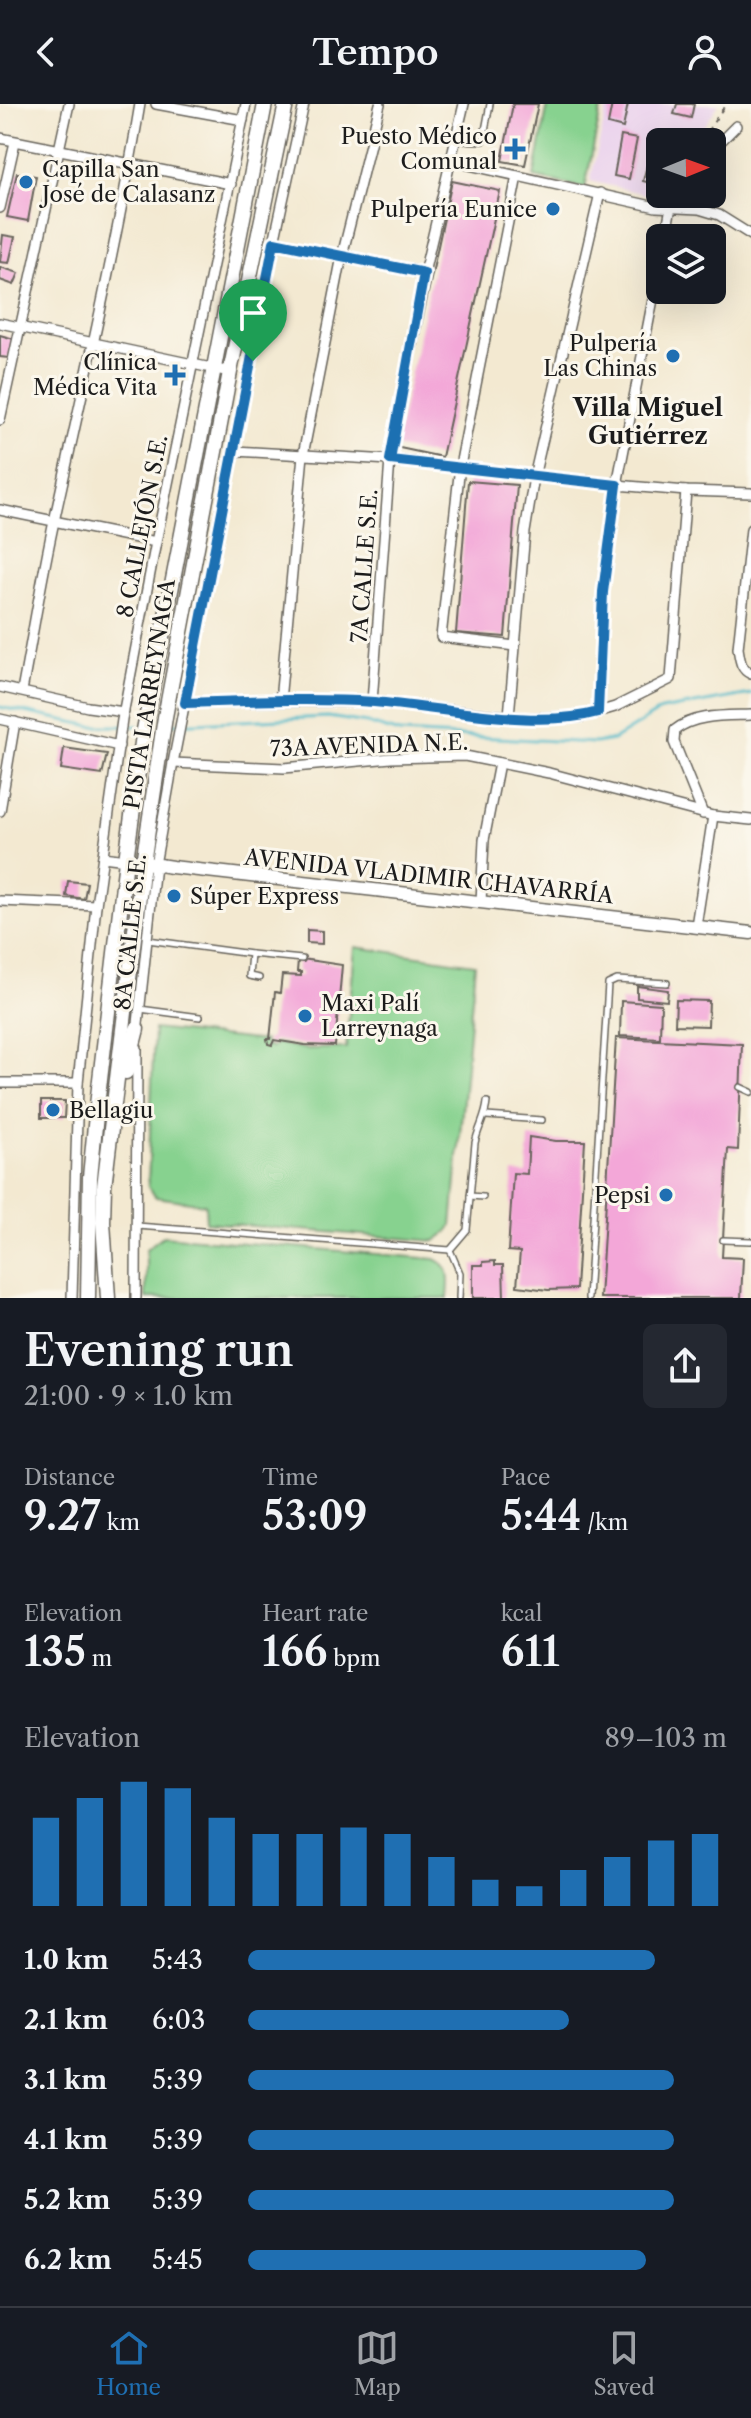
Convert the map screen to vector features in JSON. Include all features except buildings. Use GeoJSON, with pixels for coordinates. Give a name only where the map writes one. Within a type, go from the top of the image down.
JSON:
{"type":"FeatureCollection","features":[{"type":"Feature","properties":{"kind":"main road","name":"PISTA LARREYNAGA"},"geometry":{"type":"LineString","coordinates":[[88,1298],[91,1167],[143,735],[265,104]]}},
{"type":"Feature","properties":{"kind":"main road","name":"PISTA LARREYNAGA"},"geometry":{"type":"LineString","coordinates":[[108,1298],[103,1213],[165,717],[230,372],[286,104]]}},
{"type":"Feature","properties":{"kind":"main road"},"geometry":{"type":"LineString","coordinates":[[113,1119],[137,1029]]}},
{"type":"Feature","properties":{"kind":"street"},"geometry":{"type":"LineString","coordinates":[[0,420],[69,104]]}},
{"type":"Feature","properties":{"kind":"street"},"geometry":{"type":"LineString","coordinates":[[22,691],[140,104]]}},
{"type":"Feature","properties":{"kind":"street"},"geometry":{"type":"LineString","coordinates":[[156,104],[243,120]]}},
{"type":"Feature","properties":{"kind":"street","name":"8 CALLEJÓN S.E."},"geometry":{"type":"LineString","coordinates":[[119,742],[156,542],[246,104]]}},
{"type":"Feature","properties":{"kind":"street","name":"8A CALLE S.E."},"geometry":{"type":"LineString","coordinates":[[136,1298],[137,1029],[148,940],[149,864],[178,741],[274,242],[304,104]]}},
{"type":"Feature","properties":{"kind":"street"},"geometry":{"type":"LineString","coordinates":[[280,701],[303,455],[342,256],[380,104]]}},
{"type":"Feature","properties":{"kind":"street","name":"7A CALLE S.E."},"geometry":{"type":"LineString","coordinates":[[372,702],[390,460],[424,273],[464,104]]}},
{"type":"Feature","properties":{"kind":"street"},"geometry":{"type":"LineString","coordinates":[[726,136],[736,126]]}},
{"type":"Feature","properties":{"kind":"street"},"geometry":{"type":"LineString","coordinates":[[0,138],[231,184]]}},
{"type":"Feature","properties":{"kind":"street"},"geometry":{"type":"LineString","coordinates":[[0,208],[15,142]]}},
{"type":"Feature","properties":{"kind":"street"},"geometry":{"type":"LineString","coordinates":[[451,161],[646,204]]}},
{"type":"Feature","properties":{"kind":"street"},"geometry":{"type":"LineString","coordinates":[[515,646],[441,637],[460,466],[517,176]]}},
{"type":"Feature","properties":{"kind":"street"},"geometry":{"type":"LineString","coordinates":[[509,716],[525,532],[534,477],[600,193]]}},
{"type":"Feature","properties":{"kind":"street"},"geometry":{"type":"LineString","coordinates":[[685,208],[719,215],[751,235]]}},
{"type":"Feature","properties":{"kind":"street"},"geometry":{"type":"LineString","coordinates":[[342,256],[424,273]]}},
{"type":"Feature","properties":{"kind":"street"},"geometry":{"type":"LineString","coordinates":[[598,712],[603,592],[617,485],[652,304]]}},
{"type":"Feature","properties":{"kind":"street"},"geometry":{"type":"LineString","coordinates":[[0,323],[230,372]]}},
{"type":"Feature","properties":{"kind":"street"},"geometry":{"type":"LineString","coordinates":[[235,451],[390,460],[617,485],[751,493]]}},
{"type":"Feature","properties":{"kind":"street"},"geometry":{"type":"LineString","coordinates":[[184,708],[280,701],[372,702],[509,716],[581,717],[615,707],[671,679],[686,491]]}},
{"type":"Feature","properties":{"kind":"street"},"geometry":{"type":"LineString","coordinates":[[0,510],[156,542]]}},
{"type":"Feature","properties":{"kind":"street"},"geometry":{"type":"LineString","coordinates":[[751,529],[738,648],[740,663],[744,671],[751,674]]}},
{"type":"Feature","properties":{"kind":"street"},"geometry":{"type":"LineString","coordinates":[[0,687],[123,718]]}},
{"type":"Feature","properties":{"kind":"street"},"geometry":{"type":"LineString","coordinates":[[696,926],[708,815],[674,742],[675,730],[685,722],[751,715]]}},
{"type":"Feature","properties":{"kind":"street"},"geometry":{"type":"LineString","coordinates":[[0,719],[119,742],[96,905],[78,1083],[72,1298]]}},
{"type":"Feature","properties":{"kind":"street"},"geometry":{"type":"LineString","coordinates":[[0,811],[15,722]]}},
{"type":"Feature","properties":{"kind":"street","name":"73A AVENIDA N.E."},"geometry":{"type":"LineString","coordinates":[[173,763],[284,768],[391,758],[465,756],[708,815],[751,820]]}},
{"type":"Feature","properties":{"kind":"street"},"geometry":{"type":"LineString","coordinates":[[481,902],[484,840],[499,763]]}},
{"type":"Feature","properties":{"kind":"street","name":"AVENIDA VLADIMIR CHAVARRÍA"},"geometry":{"type":"LineString","coordinates":[[103,857],[751,933]]}},
{"type":"Feature","properties":{"kind":"street"},"geometry":{"type":"LineString","coordinates":[[0,901],[96,905]]}},
{"type":"Feature","properties":{"kind":"street"},"geometry":{"type":"LineString","coordinates":[[0,1083],[78,1083]]}},
{"type":"Feature","properties":{"kind":"lane"},"geometry":{"type":"LineString","coordinates":[[456,140],[483,141],[490,104]]}},
{"type":"Feature","properties":{"kind":"lane"},"geometry":{"type":"LineString","coordinates":[[148,940],[302,959]]}},
{"type":"Feature","properties":{"kind":"lane"},"geometry":{"type":"LineString","coordinates":[[251,954],[249,976],[259,978]]}},
{"type":"Feature","properties":{"kind":"lane"},"geometry":{"type":"LineString","coordinates":[[588,1298],[608,984],[617,980],[667,983]]}},
{"type":"Feature","properties":{"kind":"lane"},"geometry":{"type":"LineString","coordinates":[[139,1009],[200,1017]]}},
{"type":"Feature","properties":{"kind":"lane"},"geometry":{"type":"LineString","coordinates":[[740,1087],[751,1092]]}},
{"type":"Feature","properties":{"kind":"lane"},"geometry":{"type":"LineString","coordinates":[[450,1250],[467,1230],[475,1143],[486,1116],[487,1102]]}},
{"type":"Feature","properties":{"kind":"lane"},"geometry":{"type":"LineString","coordinates":[[486,1116],[542,1120]]}},
{"type":"Feature","properties":{"kind":"lane"},"geometry":{"type":"LineString","coordinates":[[470,1196],[483,1197]]}},
{"type":"Feature","properties":{"kind":"lane"},"geometry":{"type":"LineString","coordinates":[[137,1226],[450,1250]]}},
{"type":"Feature","properties":{"kind":"lane"},"geometry":{"type":"LineString","coordinates":[[723,1240],[751,1241]]}},
{"type":"Feature","properties":{"kind":"lane"},"geometry":{"type":"LineString","coordinates":[[450,1250],[460,1273],[459,1298]]}},
{"type":"Feature","properties":{"kind":"path"},"geometry":{"type":"LineString","coordinates":[[710,128],[726,104]]}},
{"type":"Feature","properties":{"kind":"path"},"geometry":{"type":"LineString","coordinates":[[274,242],[342,256]]}},
{"type":"Feature","properties":{"kind":"shaded area"},"geometry":{"type":"Polygon","coordinates":[[[608,104],[719,104],[703,128],[646,128],[646,194],[590,181],[608,104]]]}},
{"type":"Feature","properties":{"kind":"green space"},"geometry":{"type":"Polygon","coordinates":[[[548,104],[602,104],[585,188],[534,177],[548,104]]]}},
{"type":"Feature","properties":{"kind":"green space"},"geometry":{"type":"Polygon","coordinates":[[[355,947],[475,964],[452,1226],[449,1231],[435,1241],[206,1222],[205,1204],[156,1197],[148,1187],[154,1029],[265,1041],[265,1046],[272,1047],[276,1043],[305,1049],[346,1048],[355,947]]]}},
{"type":"Feature","properties":{"kind":"green space"},"geometry":{"type":"Polygon","coordinates":[[[163,1236],[435,1259],[447,1270],[448,1298],[146,1298],[146,1249],[163,1236]]]}},
{"type":"Feature","properties":{"kind":"waterway"},"geometry":{"type":"LineString","coordinates":[[170,724],[328,717],[367,723],[399,733],[595,743],[613,740],[661,710],[751,694]]}},
{"type":"Feature","properties":{"kind":"waterway"},"geometry":{"type":"LineString","coordinates":[[0,707],[92,726],[138,726]]}},
{"type":"Feature","properties":{"kind":"place","name":"Puesto Médico Comunal"},"geometry":{"type":"Point","coordinates":[515,149]}},
{"type":"Feature","properties":{"kind":"place","name":"Capilla San José de Calasanz"},"geometry":{"type":"Point","coordinates":[26,182]}},
{"type":"Feature","properties":{"kind":"place","name":"Pulpería Eunice"},"geometry":{"type":"Point","coordinates":[553,209]}},
{"type":"Feature","properties":{"kind":"place","name":"Pulpería Las Chinas"},"geometry":{"type":"Point","coordinates":[673,356]}},
{"type":"Feature","properties":{"kind":"place","name":"Clínica Médica Vita"},"geometry":{"type":"Point","coordinates":[175,375]}},
{"type":"Feature","properties":{"kind":"place","name":"Súper Express"},"geometry":{"type":"Point","coordinates":[174,896]}},
{"type":"Feature","properties":{"kind":"place","name":"Maxi Palí Larreynaga"},"geometry":{"type":"Point","coordinates":[305,1016]}},
{"type":"Feature","properties":{"kind":"place","name":"Bellagiu"},"geometry":{"type":"Point","coordinates":[53,1110]}},
{"type":"Feature","properties":{"kind":"place","name":"Pepsi"},"geometry":{"type":"Point","coordinates":[666,1195]}},
{"type":"Feature","properties":{"kind":"district","name":"Villa Miguel Gutiérrez"},"geometry":{"type":"Point","coordinates":[648,422]}},
{"type":"Feature","properties":{"kind":"route"},"geometry":{"type":"LineString","coordinates":[[274,242],[424,273],[390,460],[617,485],[603,592],[598,712],[581,717],[524,718],[372,702],[185,703],[253,361],[274,242]]}}]}
